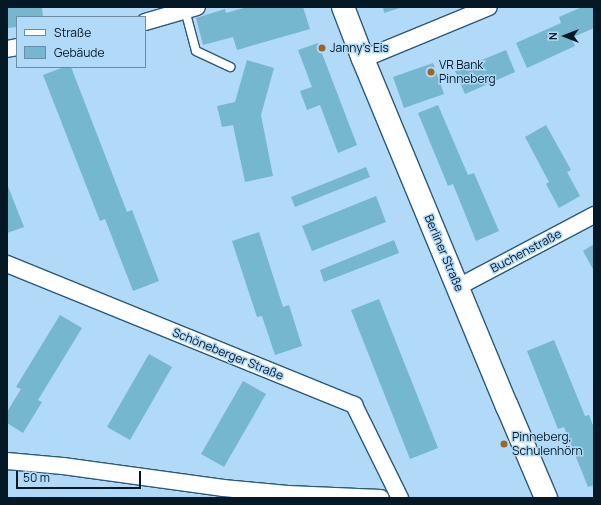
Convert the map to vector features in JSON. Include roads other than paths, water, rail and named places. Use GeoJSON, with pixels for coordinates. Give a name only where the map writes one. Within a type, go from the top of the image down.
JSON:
{"type":"FeatureCollection","features":[{"type":"Feature","properties":{"kind":"main road","name":"Berliner Straße"},"geometry":{"type":"LineString","coordinates":[[344,7],[363,59],[506,406],[546,498]]}},
{"type":"Feature","properties":{"kind":"street"},"geometry":{"type":"LineString","coordinates":[[363,59],[489,7]]}},
{"type":"Feature","properties":{"kind":"street"},"geometry":{"type":"LineString","coordinates":[[146,22],[191,9]]}},
{"type":"Feature","properties":{"kind":"street","name":"Buchenstraße"},"geometry":{"type":"LineString","coordinates":[[458,287],[594,214]]}},
{"type":"Feature","properties":{"kind":"street","name":"Schöneberger Straße"},"geometry":{"type":"LineString","coordinates":[[7,264],[354,405],[400,498]]}},
{"type":"Feature","properties":{"kind":"street"},"geometry":{"type":"LineString","coordinates":[[7,461],[63,466],[287,496],[381,498]]}},
{"type":"Feature","properties":{"kind":"lane"},"geometry":{"type":"LineString","coordinates":[[191,9],[196,51],[231,66]]}},
{"type":"Feature","properties":{"kind":"place","name":"Janny's Eis"},"geometry":{"type":"Point","coordinates":[322,48]}},
{"type":"Feature","properties":{"kind":"place","name":"VR Bank Pinneberg"},"geometry":{"type":"Point","coordinates":[431,72]}},
{"type":"Feature","properties":{"kind":"place","name":"Pinneberg, Schulenhörn"},"geometry":{"type":"Point","coordinates":[504,444]}}]}
